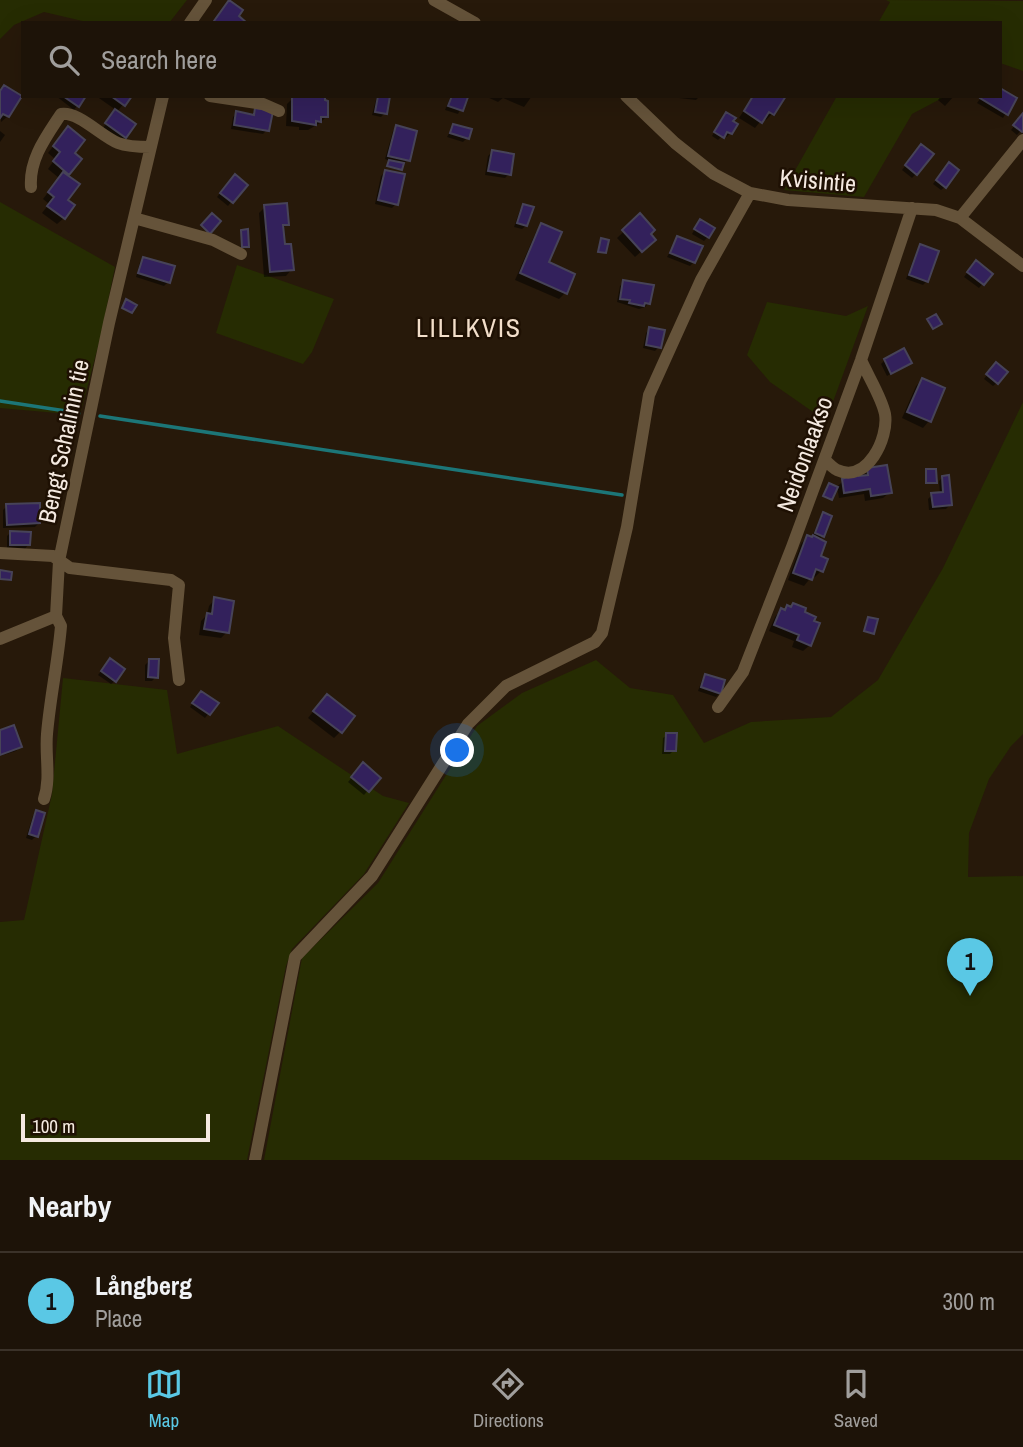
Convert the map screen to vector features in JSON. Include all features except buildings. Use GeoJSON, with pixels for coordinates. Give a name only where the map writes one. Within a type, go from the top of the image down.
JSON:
{"type":"FeatureCollection","features":[{"type":"Feature","properties":{"kind":"street"},"geometry":{"type":"LineString","coordinates":[[191,21],[206,0]]}},
{"type":"Feature","properties":{"kind":"street"},"geometry":{"type":"LineString","coordinates":[[434,0],[471,21]]}},
{"type":"Feature","properties":{"kind":"street","name":"Bengt Schalinin tie"},"geometry":{"type":"LineString","coordinates":[[44,799],[48,787],[46,747],[49,704],[61,626],[56,616],[59,561],[163,98]]}},
{"type":"Feature","properties":{"kind":"street"},"geometry":{"type":"LineString","coordinates":[[223,98],[263,104],[279,111]]}},
{"type":"Feature","properties":{"kind":"street","name":"Kvisintie"},"geometry":{"type":"LineString","coordinates":[[628,98],[674,143],[714,174],[750,193],[788,201],[936,210],[960,218],[1023,266]]}},
{"type":"Feature","properties":{"kind":"street"},"geometry":{"type":"LineString","coordinates":[[31,187],[30,174],[35,156],[61,114],[68,113],[79,118],[121,145],[151,147]]}},
{"type":"Feature","properties":{"kind":"street"},"geometry":{"type":"LineString","coordinates":[[960,218],[1023,140]]}},
{"type":"Feature","properties":{"kind":"street"},"geometry":{"type":"LineString","coordinates":[[254,1160],[295,957],[372,876],[468,724],[506,686],[595,642],[603,633],[627,527],[649,395],[701,281],[750,193]]}},
{"type":"Feature","properties":{"kind":"street","name":"Neidonlaakso"},"geometry":{"type":"LineString","coordinates":[[718,707],[743,672],[825,460],[897,260],[912,208]]}},
{"type":"Feature","properties":{"kind":"street"},"geometry":{"type":"LineString","coordinates":[[134,218],[213,240],[241,254]]}},
{"type":"Feature","properties":{"kind":"street"},"geometry":{"type":"LineString","coordinates":[[825,460],[838,471],[858,471],[868,464],[882,438],[885,413],[861,360]]}},
{"type":"Feature","properties":{"kind":"street"},"geometry":{"type":"LineString","coordinates":[[0,553],[45,554],[53,556],[70,568],[171,580],[179,585],[174,638],[180,680]]}},
{"type":"Feature","properties":{"kind":"street"},"geometry":{"type":"LineString","coordinates":[[0,639],[56,616]]}},
{"type":"Feature","properties":{"kind":"green space"},"geometry":{"type":"Polygon","coordinates":[[[0,0],[187,0],[171,21],[82,21],[44,12],[14,25],[0,39],[0,0]]]}},
{"type":"Feature","properties":{"kind":"green space"},"geometry":{"type":"Polygon","coordinates":[[[886,0],[1023,1],[1023,71],[1002,64],[1002,21],[879,21],[890,2],[886,0]]]}},
{"type":"Feature","properties":{"kind":"green space"},"geometry":{"type":"Polygon","coordinates":[[[836,98],[942,98],[912,114],[864,197],[784,190],[836,98]]]}},
{"type":"Feature","properties":{"kind":"green space"},"geometry":{"type":"Polygon","coordinates":[[[0,202],[115,267],[80,415],[0,408],[0,202]]]}},
{"type":"Feature","properties":{"kind":"green space"},"geometry":{"type":"Polygon","coordinates":[[[237,265],[334,299],[312,352],[303,364],[216,333],[237,265]]]}},
{"type":"Feature","properties":{"kind":"green space"},"geometry":{"type":"Polygon","coordinates":[[[767,302],[846,316],[868,306],[826,421],[770,382],[747,355],[767,302]]]}},
{"type":"Feature","properties":{"kind":"green space"},"geometry":{"type":"Polygon","coordinates":[[[1023,402],[1023,734],[1011,746],[989,779],[969,833],[968,877],[1023,876],[1023,1160],[264,1160],[302,958],[378,883],[477,726],[522,693],[596,660],[630,688],[673,695],[704,743],[751,722],[831,717],[878,680],[943,568],[1023,402]]]}},
{"type":"Feature","properties":{"kind":"green space"},"geometry":{"type":"Polygon","coordinates":[[[63,678],[167,690],[177,754],[278,726],[383,796],[409,803],[364,874],[292,949],[286,966],[247,1160],[0,1160],[0,922],[24,920],[52,794],[63,678]]]}},
{"type":"Feature","properties":{"kind":"waterway"},"geometry":{"type":"LineString","coordinates":[[0,401],[79,413]]}},
{"type":"Feature","properties":{"kind":"waterway"},"geometry":{"type":"LineString","coordinates":[[100,416],[622,495]]}},
{"type":"Feature","properties":{"kind":"place","name":"Långberg"},"geometry":{"type":"Point","coordinates":[970,996]}},
{"type":"Feature","properties":{"kind":"district","name":"LILLKVIS"},"geometry":{"type":"Point","coordinates":[469,327]}}]}
